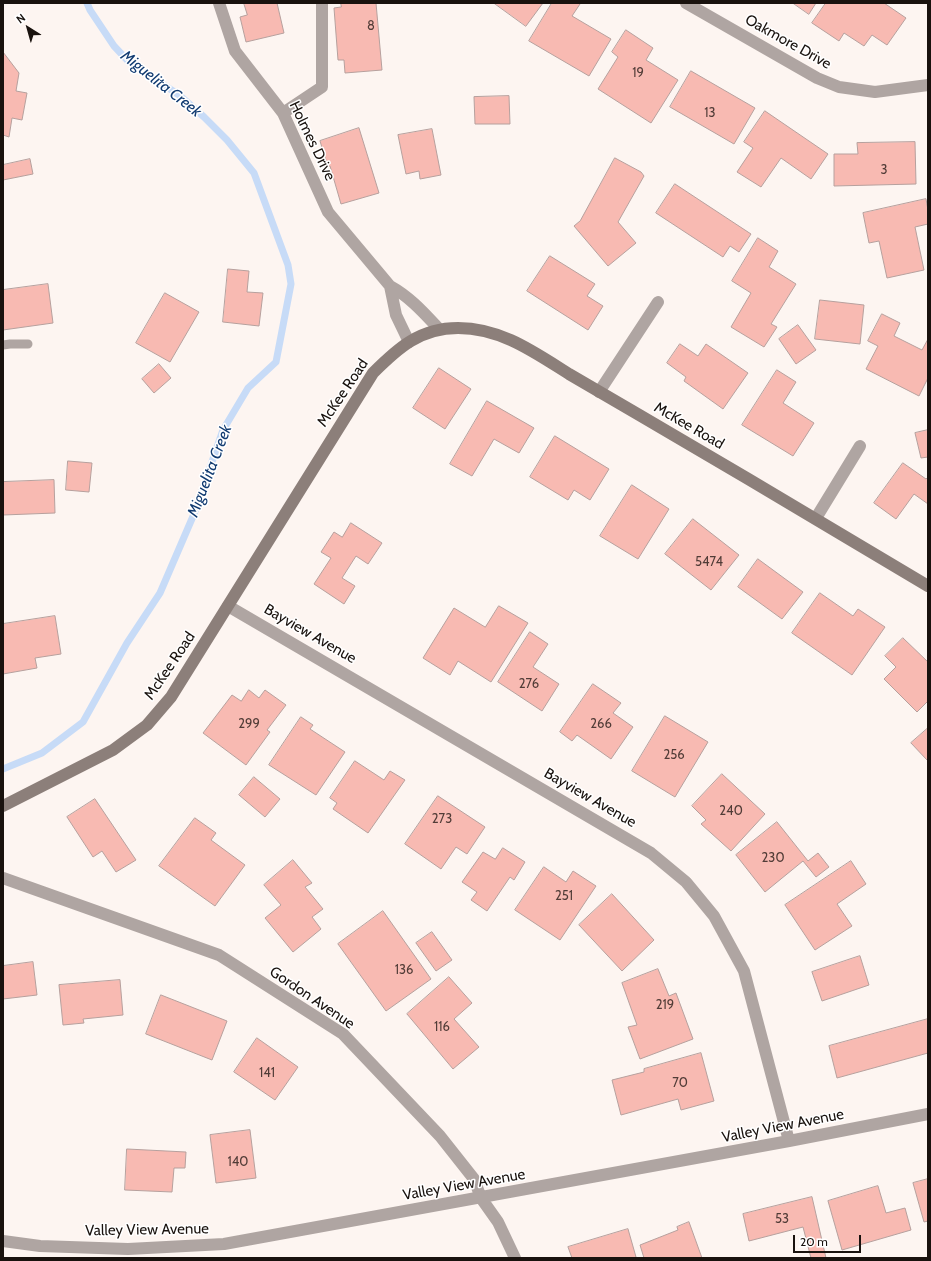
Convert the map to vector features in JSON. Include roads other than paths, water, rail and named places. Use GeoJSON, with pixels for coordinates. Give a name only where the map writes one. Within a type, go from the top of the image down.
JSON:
{"type":"FeatureCollection","features":[{"type":"Feature","properties":{"kind":"street","name":"Holmes Drive"},"geometry":{"type":"LineString","coordinates":[[219,3],[235,51],[283,113],[328,212],[390,286],[411,300],[439,329]]}},
{"type":"Feature","properties":{"kind":"street"},"geometry":{"type":"LineString","coordinates":[[283,113],[322,87],[322,3]]}},
{"type":"Feature","properties":{"kind":"street","name":"Oakmore Drive"},"geometry":{"type":"LineString","coordinates":[[686,3],[817,78],[839,87],[875,92],[928,85]]}},
{"type":"Feature","properties":{"kind":"street","name":"Holmes Drive"},"geometry":{"type":"LineString","coordinates":[[390,286],[396,315],[409,342]]}},
{"type":"Feature","properties":{"kind":"street"},"geometry":{"type":"LineString","coordinates":[[599,392],[658,302]]}},
{"type":"Feature","properties":{"kind":"street","name":"McKee Road"},"geometry":{"type":"LineString","coordinates":[[3,806],[113,750],[147,725],[171,697],[373,373],[395,350],[422,334],[439,329],[458,328],[487,331],[516,342],[816,518],[928,586]]}},
{"type":"Feature","properties":{"kind":"street"},"geometry":{"type":"LineString","coordinates":[[816,518],[860,446]]}},
{"type":"Feature","properties":{"kind":"street","name":"Bayview Avenue"},"geometry":{"type":"LineString","coordinates":[[228,606],[651,853],[686,882],[714,916],[744,971],[789,1141]]}},
{"type":"Feature","properties":{"kind":"street","name":"Gordon Avenue"},"geometry":{"type":"LineString","coordinates":[[3,878],[218,955],[343,1034],[440,1136],[474,1179],[481,1198],[498,1222],[515,1258]]}},
{"type":"Feature","properties":{"kind":"street","name":"Valley View Avenue"},"geometry":{"type":"LineString","coordinates":[[3,1240],[40,1246],[128,1249],[224,1244],[481,1198],[928,1114]]}},
{"type":"Feature","properties":{"kind":"lane"},"geometry":{"type":"LineString","coordinates":[[3,345],[28,344]]}},
{"type":"Feature","properties":{"kind":"waterway","name":"Miguelita Creek"},"geometry":{"type":"LineString","coordinates":[[3,769],[42,753],[83,722],[127,643],[160,593],[194,514],[223,430],[248,388],[276,362],[291,284],[288,265],[254,173],[227,140],[204,117],[179,95],[129,62],[114,46],[87,3]]}}]}
